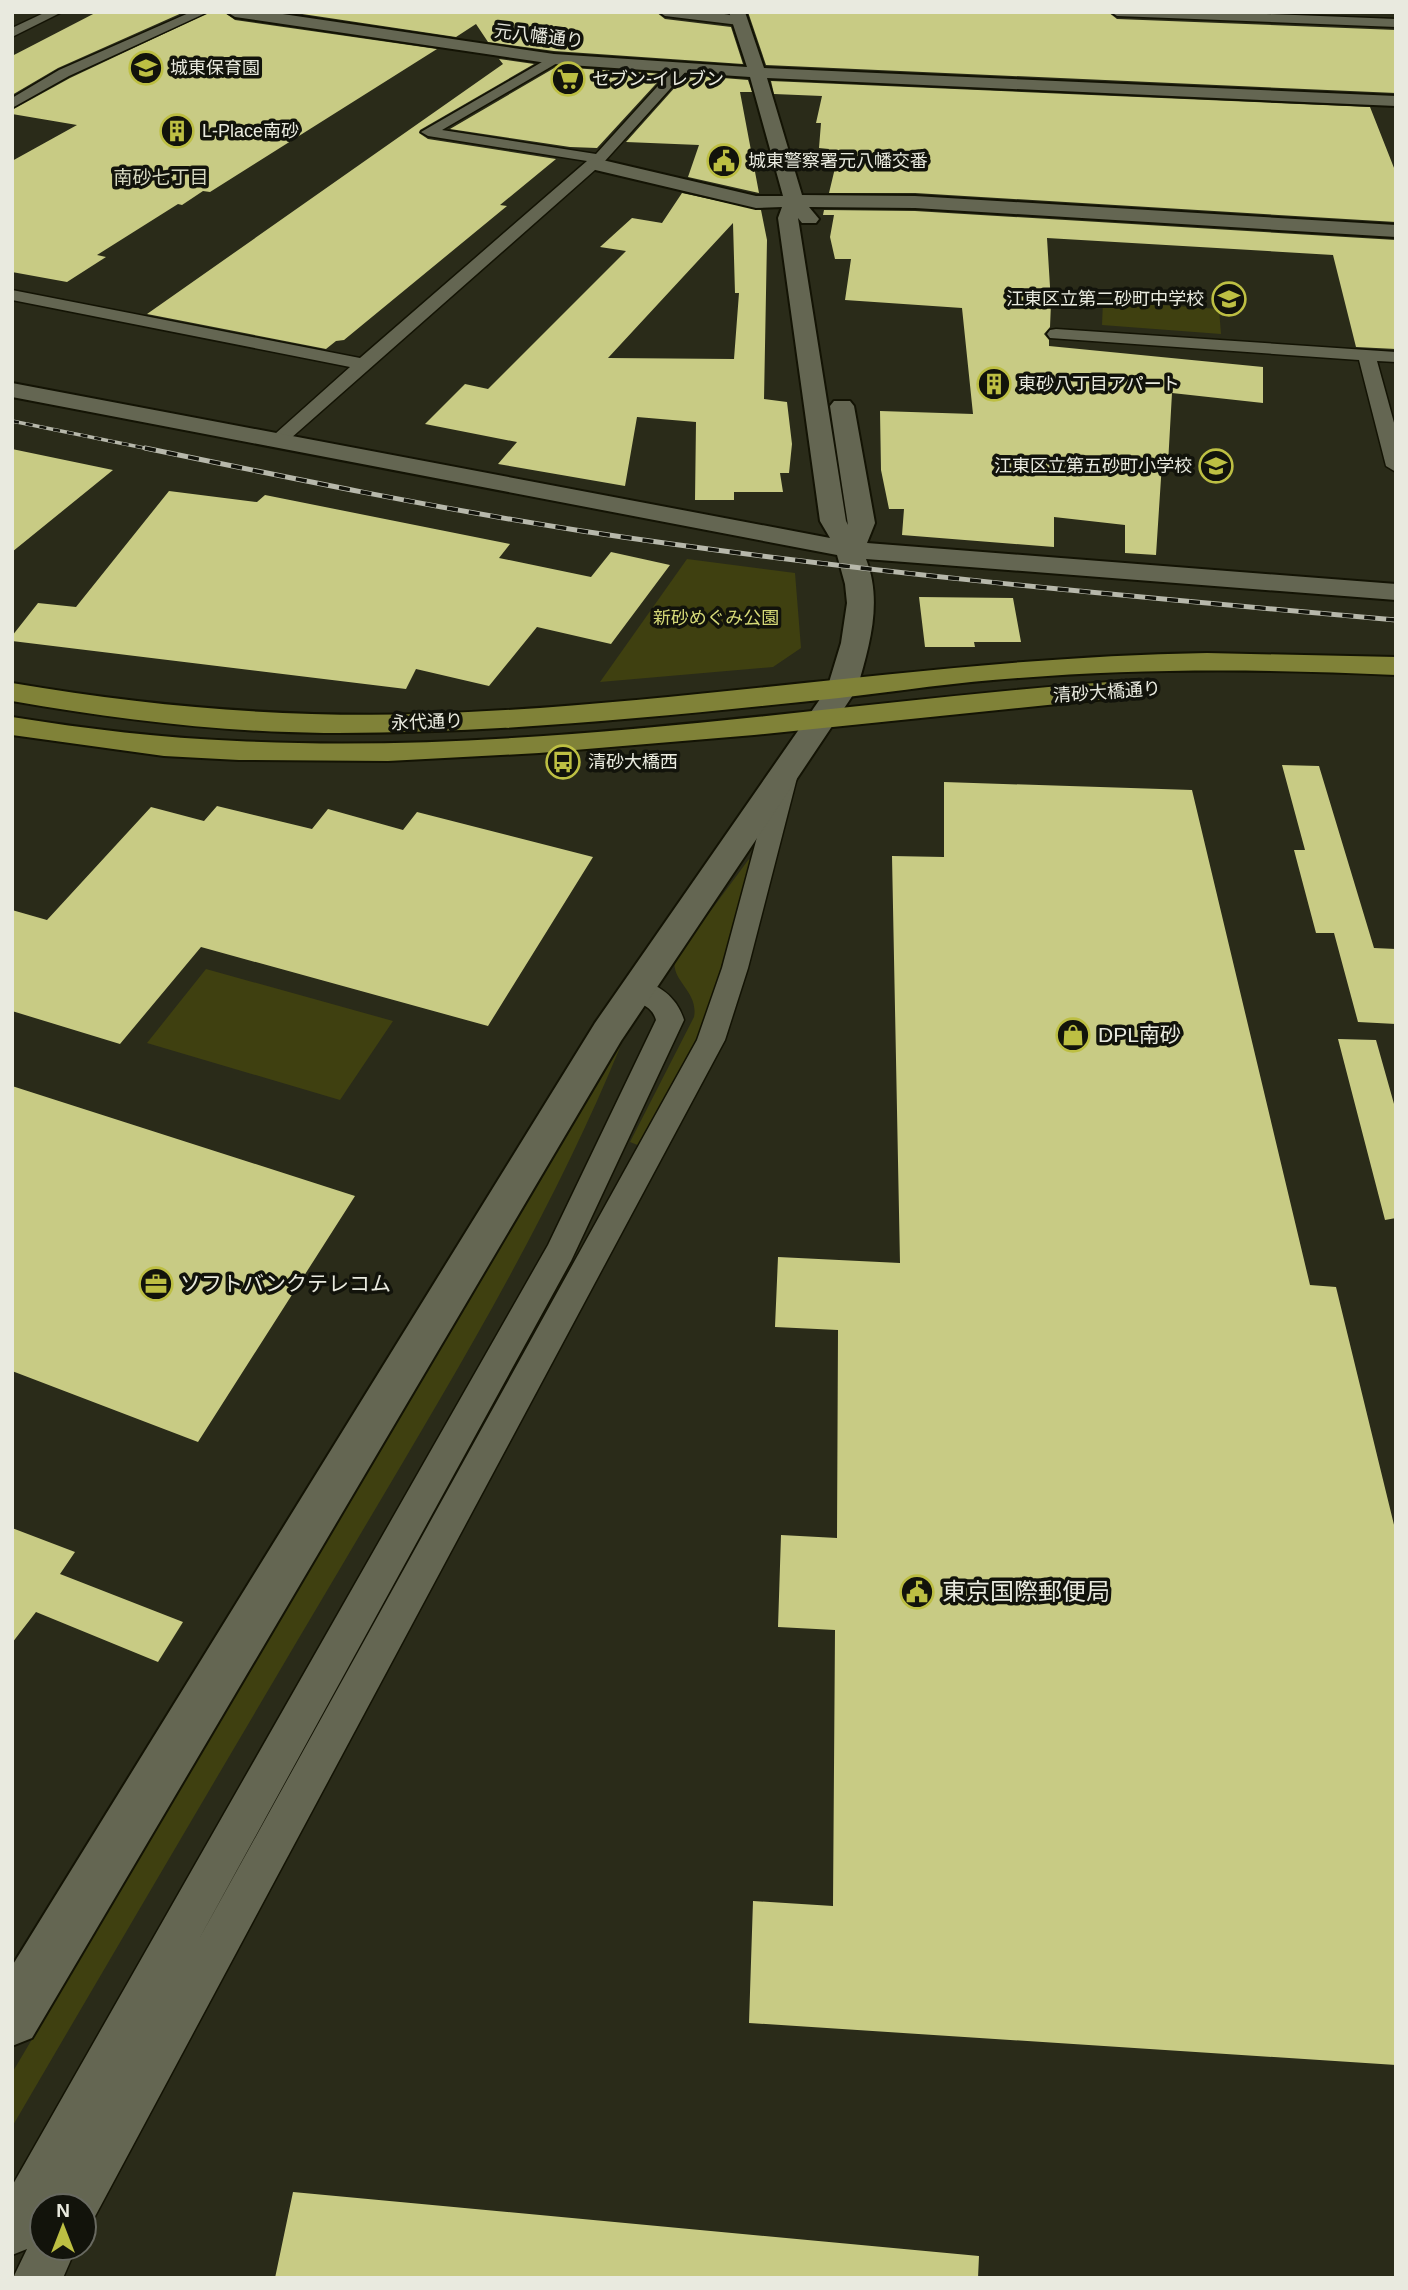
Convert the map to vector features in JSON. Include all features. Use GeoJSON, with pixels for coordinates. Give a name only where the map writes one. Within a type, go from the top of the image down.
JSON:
{"type":"FeatureCollection","features":[{"type":"Feature","properties":{"kind":"main road","name":"清砂大橋通り"},"geometry":{"type":"LineString","coordinates":[[831,705],[1017,669],[1175,660],[1305,660],[1396,666]]}},
{"type":"Feature","properties":{"kind":"main road","name":"清砂大橋通り"},"geometry":{"type":"LineString","coordinates":[[831,705],[1196,686],[1313,686],[1396,690]]}},
{"type":"Feature","properties":{"kind":"main road","name":"永代通り"},"geometry":{"type":"LineString","coordinates":[[12,692],[100,708],[225,722],[385,724],[578,713],[831,705]]}},
{"type":"Feature","properties":{"kind":"main road","name":"永代通り"},"geometry":{"type":"LineString","coordinates":[[12,726],[139,746],[271,753],[377,753],[467,750],[831,705]]}},
{"type":"Feature","properties":{"kind":"street"},"geometry":{"type":"LineString","coordinates":[[12,33],[56,12]]}},
{"type":"Feature","properties":{"kind":"street"},"geometry":{"type":"LineString","coordinates":[[12,104],[64,73],[202,12]]}},
{"type":"Feature","properties":{"kind":"street","name":"元八幡通り"},"geometry":{"type":"LineString","coordinates":[[234,12],[554,59],[681,69],[1396,100]]}},
{"type":"Feature","properties":{"kind":"street"},"geometry":{"type":"LineString","coordinates":[[665,12],[738,17],[758,73],[794,201],[809,218],[817,262]]}},
{"type":"Feature","properties":{"kind":"street"},"geometry":{"type":"LineString","coordinates":[[1117,12],[1396,23]]}},
{"type":"Feature","properties":{"kind":"street"},"geometry":{"type":"LineString","coordinates":[[554,59],[428,132],[596,162],[740,199],[769,203],[915,202],[1396,231]]}},
{"type":"Feature","properties":{"kind":"street"},"geometry":{"type":"LineString","coordinates":[[275,442],[596,162],[681,69]]}},
{"type":"Feature","properties":{"kind":"street"},"geometry":{"type":"LineString","coordinates":[[12,2018],[608,1032],[831,705],[857,640],[861,612],[851,550],[833,521],[788,218],[794,201]]}},
{"type":"Feature","properties":{"kind":"street"},"geometry":{"type":"LineString","coordinates":[[12,295],[362,364]]}},
{"type":"Feature","properties":{"kind":"street"},"geometry":{"type":"LineString","coordinates":[[1056,334],[1396,357]]}},
{"type":"Feature","properties":{"kind":"street"},"geometry":{"type":"LineString","coordinates":[[1367,356],[1396,466]]}},
{"type":"Feature","properties":{"kind":"street"},"geometry":{"type":"LineString","coordinates":[[838,382],[862,523],[851,550]]}},
{"type":"Feature","properties":{"kind":"street"},"geometry":{"type":"LineString","coordinates":[[12,390],[851,550],[1396,593]]}},
{"type":"Feature","properties":{"kind":"street"},"geometry":{"type":"LineString","coordinates":[[84,2192],[710,1040],[736,968],[788,766]]}},
{"type":"Feature","properties":{"kind":"street"},"geometry":{"type":"LineString","coordinates":[[12,2232],[560,1252],[670,1020],[667,1007],[661,1000],[636,990]]}},
{"type":"Feature","properties":{"kind":"street"},"geometry":{"type":"LineString","coordinates":[[37,2278],[46,2262]]}},
{"type":"Feature","properties":{"kind":"green space"},"geometry":{"type":"Polygon","coordinates":[[[1103,301],[1219,309],[1221,334],[1102,325],[1103,301]]]}},
{"type":"Feature","properties":{"kind":"green space","name":"新砂めぐみ公園"},"geometry":{"type":"Polygon","coordinates":[[[687,559],[795,573],[801,648],[773,667],[600,682],[687,559]]]}},
{"type":"Feature","properties":{"kind":"green space"},"geometry":{"type":"Polygon","coordinates":[[[749,859],[753,862],[704,1023],[640,1146],[630,1142],[694,1017],[692,1000],[677,974],[675,959],[749,859]]]}},
{"type":"Feature","properties":{"kind":"green space"},"geometry":{"type":"Polygon","coordinates":[[[206,969],[393,1021],[340,1100],[147,1043],[206,969]]]}},
{"type":"Feature","properties":{"kind":"green space"},"geometry":{"type":"Polygon","coordinates":[[[621,1045],[560,1180],[490,1311],[12,2127],[12,2073],[621,1045]]]}},
{"type":"Feature","properties":{"kind":"building"},"geometry":{"type":"Polygon","coordinates":[[[97,12],[184,12],[58,68],[12,95],[12,56],[97,12]]]}},
{"type":"Feature","properties":{"kind":"building"},"geometry":{"type":"Polygon","coordinates":[[[210,12],[224,12],[235,20],[437,49],[210,192],[203,191],[182,205],[178,204],[97,255],[106,257],[67,282],[12,272],[12,161],[77,125],[12,114],[12,110],[70,78],[210,12]]]}},
{"type":"Feature","properties":{"kind":"building"},"geometry":{"type":"Polygon","coordinates":[[[289,12],[656,12],[665,19],[731,27],[743,64],[554,51],[488,42],[476,24],[456,37],[289,12]]]}},
{"type":"Feature","properties":{"kind":"building"},"geometry":{"type":"Polygon","coordinates":[[[748,12],[1108,12],[1117,19],[1396,30],[1396,93],[766,65],[748,12]]]}},
{"type":"Feature","properties":{"kind":"building"},"geometry":{"type":"Polygon","coordinates":[[[499,59],[534,64],[419,133],[428,139],[556,159],[500,205],[507,206],[344,340],[336,341],[326,349],[147,314],[503,64],[499,59]]]}},
{"type":"Feature","properties":{"kind":"building"},"geometry":{"type":"Polygon","coordinates":[[[556,67],[665,74],[597,148],[570,147],[450,129],[556,67]]]}},
{"type":"Feature","properties":{"kind":"building"},"geometry":{"type":"Polygon","coordinates":[[[686,75],[748,80],[752,92],[740,92],[759,193],[688,177],[699,145],[626,142],[686,75]]]}},
{"type":"Feature","properties":{"kind":"building"},"geometry":{"type":"Polygon","coordinates":[[[771,81],[1370,107],[1396,173],[1396,222],[915,193],[829,193],[835,168],[824,167],[829,149],[819,148],[821,123],[816,123],[822,96],[774,94],[771,81]]]}},
{"type":"Feature","properties":{"kind":"building"},"geometry":{"type":"Polygon","coordinates":[[[682,193],[761,210],[767,240],[764,399],[787,402],[792,444],[789,473],[780,473],[783,492],[734,492],[734,500],[695,500],[696,422],[637,417],[625,486],[498,464],[517,442],[425,424],[465,384],[488,389],[626,251],[600,247],[632,218],[662,223],[682,193]],[[733,223],[608,358],[734,359],[739,293],[735,293],[733,223]]]}},
{"type":"Feature","properties":{"kind":"building"},"geometry":{"type":"Polygon","coordinates":[[[824,210],[915,211],[1396,240],[1396,349],[1356,347],[1333,255],[1047,238],[1051,303],[1050,327],[1044,334],[1049,340],[1049,346],[1263,367],[1263,403],[1172,393],[1168,464],[1162,463],[1156,555],[1125,553],[1125,525],[1054,517],[1054,547],[902,535],[904,509],[889,509],[881,470],[880,411],[973,414],[962,308],[845,300],[851,259],[835,259],[830,237],[834,215],[823,215],[824,210]]]}},
{"type":"Feature","properties":{"kind":"building"},"geometry":{"type":"Polygon","coordinates":[[[12,449],[113,470],[12,552],[12,449]]]}},
{"type":"Feature","properties":{"kind":"building"},"geometry":{"type":"Polygon","coordinates":[[[169,491],[257,502],[265,495],[510,544],[499,558],[591,577],[611,552],[670,565],[611,644],[537,627],[489,686],[416,669],[406,689],[12,641],[12,636],[38,603],[76,607],[169,491]]]}},
{"type":"Feature","properties":{"kind":"building"},"geometry":{"type":"Polygon","coordinates":[[[919,597],[1013,598],[1021,642],[974,642],[975,647],[925,647],[919,597]]]}},
{"type":"Feature","properties":{"kind":"building"},"geometry":{"type":"Polygon","coordinates":[[[1282,765],[1319,766],[1374,948],[1396,949],[1396,1024],[1358,1022],[1334,933],[1316,933],[1294,850],[1305,850],[1282,765]]]}},
{"type":"Feature","properties":{"kind":"building"},"geometry":{"type":"Polygon","coordinates":[[[944,782],[1192,790],[1310,1285],[1336,1287],[1396,1533],[1396,2065],[749,2023],[753,1901],[833,1906],[835,1630],[778,1627],[781,1535],[837,1538],[838,1330],[775,1327],[778,1257],[900,1263],[892,856],[944,857],[944,782]]]}},
{"type":"Feature","properties":{"kind":"building"},"geometry":{"type":"Polygon","coordinates":[[[217,806],[312,829],[328,809],[403,830],[417,812],[593,857],[488,1026],[201,947],[120,1044],[12,1011],[12,910],[47,920],[151,807],[204,821],[217,806]]]}},
{"type":"Feature","properties":{"kind":"building"},"geometry":{"type":"Polygon","coordinates":[[[1338,1039],[1376,1040],[1396,1111],[1396,1218],[1385,1220],[1338,1039]]]}},
{"type":"Feature","properties":{"kind":"building","name":"ソフトバンクテレコム"},"geometry":{"type":"Polygon","coordinates":[[[12,1086],[355,1196],[198,1442],[12,1371],[12,1086]]]}},
{"type":"Feature","properties":{"kind":"building"},"geometry":{"type":"Polygon","coordinates":[[[12,1528],[75,1552],[60,1574],[183,1622],[158,1662],[36,1612],[12,1643],[12,1528]]]}},
{"type":"Feature","properties":{"kind":"building"},"geometry":{"type":"Polygon","coordinates":[[[293,2192],[979,2256],[978,2278],[275,2278],[293,2192]]]}},
{"type":"Feature","properties":{"kind":"railway"},"geometry":{"type":"LineString","coordinates":[[12,421],[154,450]]}},
{"type":"Feature","properties":{"kind":"railway"},"geometry":{"type":"LineString","coordinates":[[145,448],[472,513],[683,546],[988,582],[1396,620]]}},
{"type":"Feature","properties":{"kind":"place","name":"城東保育園"},"geometry":{"type":"Point","coordinates":[146,68]}},
{"type":"Feature","properties":{"kind":"place","name":"セブン-イレブン"},"geometry":{"type":"Point","coordinates":[568,79]}},
{"type":"Feature","properties":{"kind":"place","name":"L-Place南砂"},"geometry":{"type":"Point","coordinates":[177,131]}},
{"type":"Feature","properties":{"kind":"place","name":"城東警察署元八幡交番"},"geometry":{"type":"Point","coordinates":[724,161]}},
{"type":"Feature","properties":{"kind":"place","name":"江東区立第二砂町中学校"},"geometry":{"type":"Point","coordinates":[1229,299]}},
{"type":"Feature","properties":{"kind":"place","name":"東砂八丁目アパート"},"geometry":{"type":"Point","coordinates":[994,384]}},
{"type":"Feature","properties":{"kind":"place","name":"江東区立第五砂町小学校"},"geometry":{"type":"Point","coordinates":[1216,466]}},
{"type":"Feature","properties":{"kind":"place","name":"清砂大橋西"},"geometry":{"type":"Point","coordinates":[563,762]}},
{"type":"Feature","properties":{"kind":"place","name":"DPL南砂"},"geometry":{"type":"Point","coordinates":[1073,1035]}},
{"type":"Feature","properties":{"kind":"place","name":"ソフトバンクテレコム"},"geometry":{"type":"Point","coordinates":[156,1284]}},
{"type":"Feature","properties":{"kind":"place","name":"東京国際郵便局"},"geometry":{"type":"Point","coordinates":[917,1592]}},
{"type":"Feature","properties":{"kind":"district","name":"南砂七丁目"},"geometry":{"type":"Point","coordinates":[161,177]}}]}
